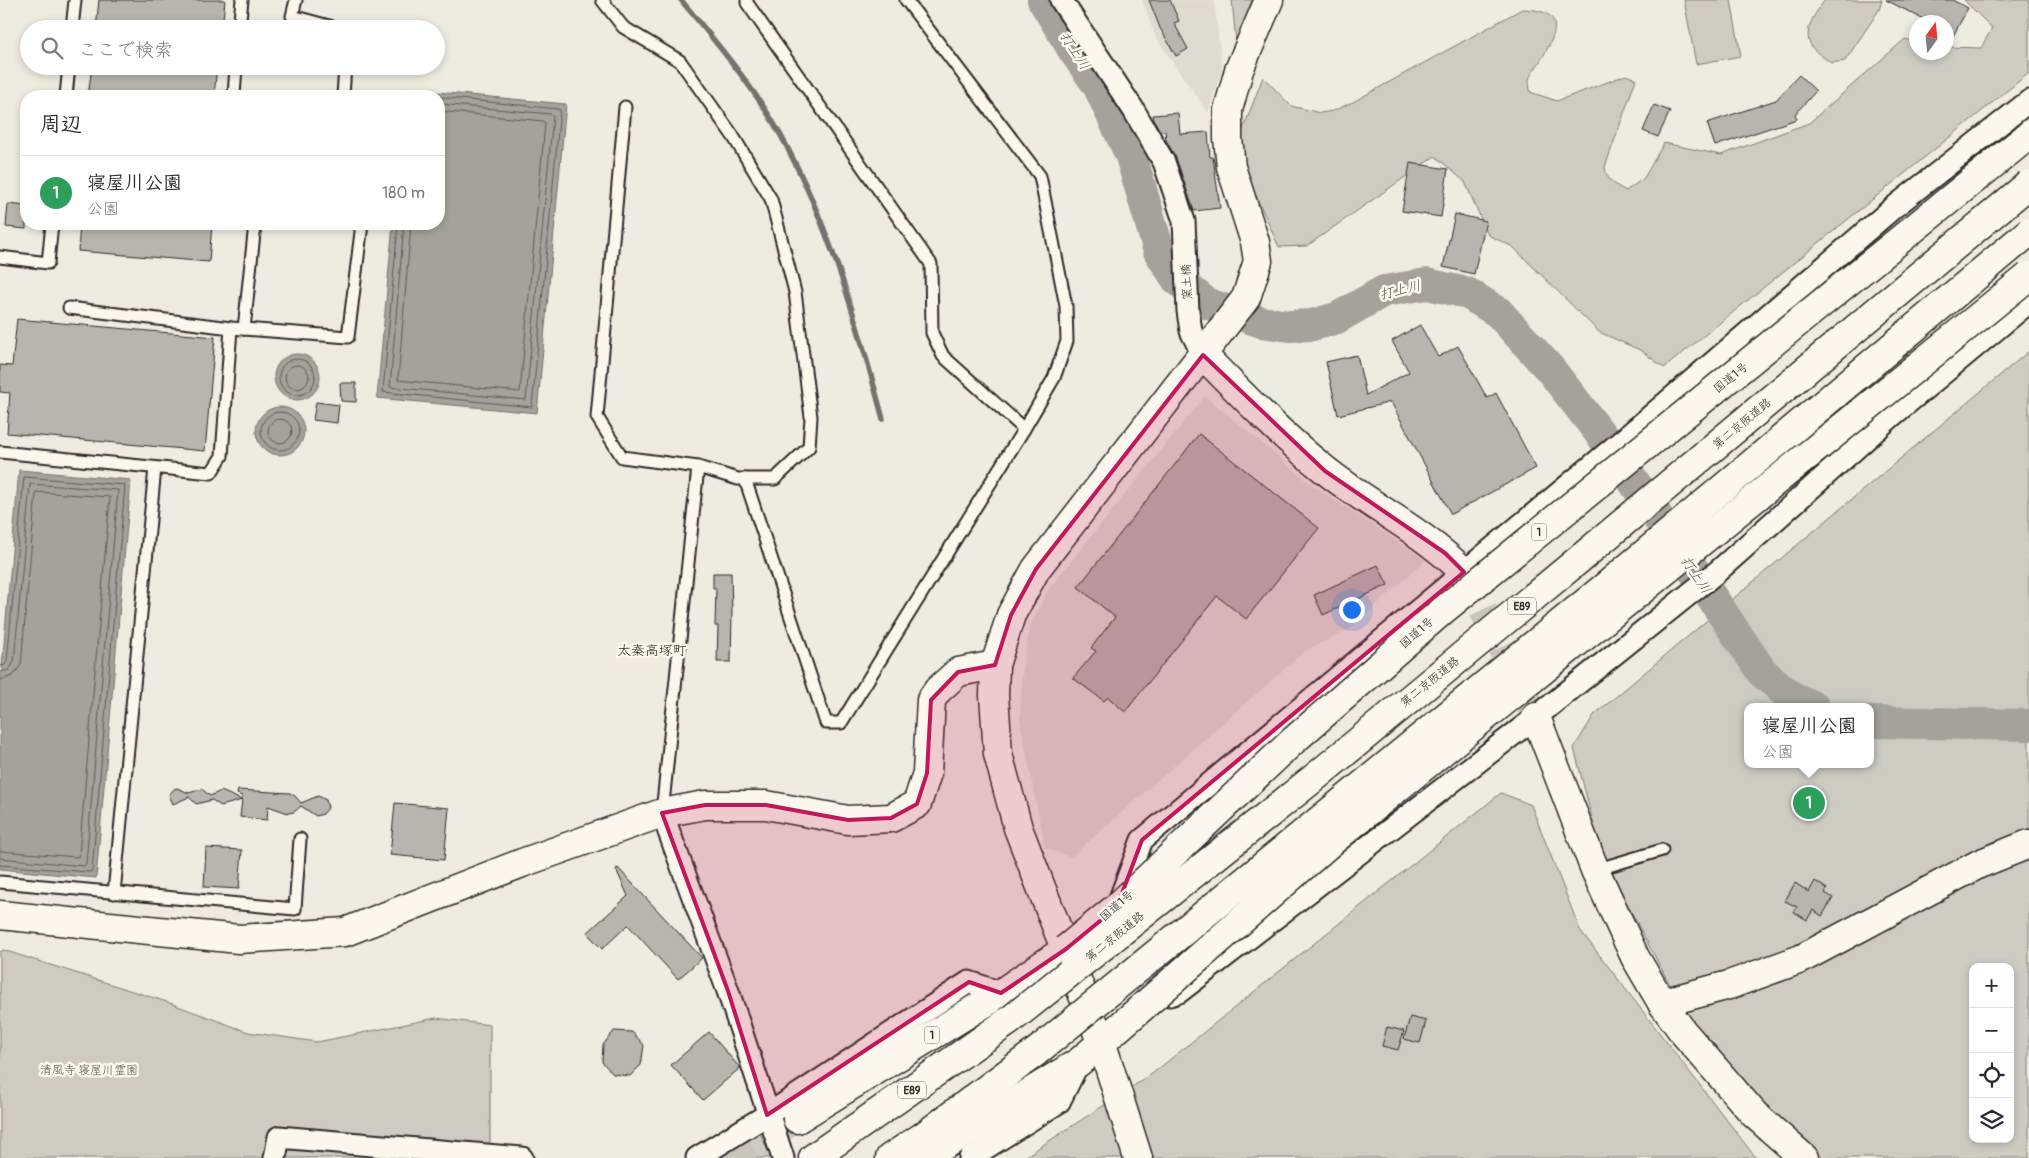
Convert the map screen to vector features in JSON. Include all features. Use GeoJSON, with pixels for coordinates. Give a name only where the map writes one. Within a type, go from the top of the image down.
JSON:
{"type":"FeatureCollection","features":[{"type":"Feature","properties":{"kind":"main road"},"geometry":{"type":"LineString","coordinates":[[1138,1158],[1102,1044],[1018,828],[998,754],[994,695],[995,665],[1011,615],[1036,569],[1221,332],[1246,298],[1254,280],[1258,261],[1255,242],[1231,166],[1228,110],[1239,70],[1269,0]]}},
{"type":"Feature","properties":{"kind":"main road","name":"国道1号"},"geometry":{"type":"LineString","coordinates":[[797,1119],[1001,993],[1066,949],[1117,907],[1294,740],[1442,611],[2029,135]]}},
{"type":"Feature","properties":{"kind":"main road","name":"第二京阪道路"},"geometry":{"type":"LineString","coordinates":[[813,1158],[1009,1021],[1314,778],[2029,184]]}},
{"type":"Feature","properties":{"kind":"main road"},"geometry":{"type":"LineString","coordinates":[[890,1158],[1036,1052],[1607,585],[2029,232]]}},
{"type":"Feature","properties":{"kind":"main road"},"geometry":{"type":"LineString","coordinates":[[924,1158],[1079,1062],[1102,1044],[1146,1003],[1332,841],[2029,276]]}},
{"type":"Feature","properties":{"kind":"main road"},"geometry":{"type":"LineString","coordinates":[[1202,355],[1245,398],[1325,471],[1445,553],[1464,572]]}},
{"type":"Feature","properties":{"kind":"main road"},"geometry":{"type":"LineString","coordinates":[[0,915],[239,940],[345,932],[662,813],[705,805],[766,805],[848,820],[891,818],[917,804],[927,773],[930,700],[958,672],[995,665]]}},
{"type":"Feature","properties":{"kind":"main road"},"geometry":{"type":"LineString","coordinates":[[1536,717],[1595,870],[1636,957],[1662,1003],[1682,1032],[1754,1114],[1804,1158]]}},
{"type":"Feature","properties":{"kind":"main road"},"geometry":{"type":"LineString","coordinates":[[1662,1003],[1729,985],[1801,959],[1979,864],[2029,844]]}},
{"type":"Feature","properties":{"kind":"street","name":"窯土橋"},"geometry":{"type":"LineString","coordinates":[[1061,0],[1133,108],[1164,162],[1184,221],[1188,310],[1191,331],[1202,355]]}},
{"type":"Feature","properties":{"kind":"street"},"geometry":{"type":"LineString","coordinates":[[1117,907],[1142,840],[1625,438],[1893,208],[2029,100]]}},
{"type":"Feature","properties":{"kind":"street"},"geometry":{"type":"LineString","coordinates":[[1146,1003],[1179,992],[1536,717],[1718,572],[1892,416],[2029,302]]}},
{"type":"Feature","properties":{"kind":"street"},"geometry":{"type":"LineString","coordinates":[[662,813],[728,991],[767,1115],[783,1158]]}},
{"type":"Feature","properties":{"kind":"street"},"geometry":{"type":"LineString","coordinates":[[697,1158],[767,1115],[969,982],[1001,993]]}},
{"type":"Feature","properties":{"kind":"street"},"geometry":{"type":"LineString","coordinates":[[970,1158],[1059,1102],[1079,1062]]}},
{"type":"Feature","properties":{"kind":"street"},"geometry":{"type":"LineString","coordinates":[[275,1158],[279,1137],[522,1158]]}},
{"type":"Feature","properties":{"kind":"lane"},"geometry":{"type":"LineString","coordinates":[[73,20],[75,0]]}},
{"type":"Feature","properties":{"kind":"lane"},"geometry":{"type":"LineString","coordinates":[[240,20],[242,0]]}},
{"type":"Feature","properties":{"kind":"lane"},"geometry":{"type":"LineString","coordinates":[[296,0],[292,16],[307,20]]}},
{"type":"Feature","properties":{"kind":"lane"},"geometry":{"type":"LineString","coordinates":[[602,0],[623,27],[680,60],[733,136],[771,199],[795,292],[811,417],[809,447],[775,479],[738,479],[698,467],[622,457],[597,416],[625,108]]}},
{"type":"Feature","properties":{"kind":"lane"},"geometry":{"type":"LineString","coordinates":[[747,0],[747,3],[931,264],[932,332],[943,356],[1024,429]]}},
{"type":"Feature","properties":{"kind":"lane"},"geometry":{"type":"LineString","coordinates":[[745,479],[826,723],[841,723],[1024,429],[1054,378],[1067,341],[1066,306],[1040,176],[906,0]]}},
{"type":"Feature","properties":{"kind":"lane"},"geometry":{"type":"LineString","coordinates":[[67,90],[68,75]]}},
{"type":"Feature","properties":{"kind":"lane"},"geometry":{"type":"LineString","coordinates":[[234,90],[235,75]]}},
{"type":"Feature","properties":{"kind":"lane"},"geometry":{"type":"LineString","coordinates":[[343,90],[344,75]]}},
{"type":"Feature","properties":{"kind":"lane"},"geometry":{"type":"LineString","coordinates":[[0,257],[48,264],[51,230]]}},
{"type":"Feature","properties":{"kind":"lane"},"geometry":{"type":"LineString","coordinates":[[244,329],[254,230]]}},
{"type":"Feature","properties":{"kind":"lane"},"geometry":{"type":"LineString","coordinates":[[69,308],[232,328],[348,337],[361,230]]}},
{"type":"Feature","properties":{"kind":"lane"},"geometry":{"type":"LineString","coordinates":[[0,452],[211,473],[222,456],[232,328]]}},
{"type":"Feature","properties":{"kind":"lane"},"geometry":{"type":"LineString","coordinates":[[662,813],[698,467]]}},
{"type":"Feature","properties":{"kind":"lane"},"geometry":{"type":"LineString","coordinates":[[114,893],[155,468]]}},
{"type":"Feature","properties":{"kind":"lane"},"geometry":{"type":"LineString","coordinates":[[0,882],[295,909],[300,839]]}},
{"type":"Feature","properties":{"kind":"lane"},"geometry":{"type":"LineString","coordinates":[[1595,870],[1662,850]]}},
{"type":"Feature","properties":{"kind":"highlighted area"},"geometry":{"type":"Polygon","coordinates":[[[1203,355],[1325,471],[1445,553],[1464,572],[1142,840],[1117,907],[1066,949],[1001,993],[969,982],[767,1115],[728,991],[662,813],[705,805],[766,805],[848,820],[891,818],[917,804],[927,773],[931,700],[958,672],[995,665],[1011,615],[1036,569],[1203,355]]]}},
{"type":"Feature","properties":{"kind":"shaded area"},"geometry":{"type":"Polygon","coordinates":[[[1142,0],[1214,0],[1222,68],[1208,113],[1156,38],[1142,0]]]}},
{"type":"Feature","properties":{"kind":"shaded area"},"geometry":{"type":"Polygon","coordinates":[[[1205,396],[1315,487],[1426,560],[1350,629],[1305,651],[1071,857],[1045,848],[1020,721],[1023,662],[1031,624],[1047,591],[1205,396]]]}},
{"type":"Feature","properties":{"kind":"green space"},"geometry":{"type":"Polygon","coordinates":[[[1232,0],[1252,0],[1236,42],[1232,0]]]}},
{"type":"Feature","properties":{"kind":"green space"},"geometry":{"type":"Polygon","coordinates":[[[1684,0],[1731,0],[1741,56],[1696,64],[1684,0]]]}},
{"type":"Feature","properties":{"kind":"green space"},"geometry":{"type":"Polygon","coordinates":[[[1825,0],[1882,0],[1879,10],[1845,61],[1831,63],[1812,47],[1809,41],[1808,35],[1811,22],[1825,0]]]}},
{"type":"Feature","properties":{"kind":"green space"},"geometry":{"type":"Polygon","coordinates":[[[1964,0],[2029,0],[2029,73],[1664,368],[1642,351],[1599,332],[1513,247],[1488,235],[1465,182],[1435,156],[1307,246],[1279,247],[1243,167],[1242,132],[1263,77],[1291,106],[1320,113],[1333,111],[1353,102],[1522,9],[1537,10],[1547,14],[1555,26],[1550,42],[1529,80],[1530,92],[1557,101],[1626,75],[1636,79],[1605,167],[1609,179],[1626,191],[1644,178],[1664,143],[1721,155],[1809,123],[1905,39],[1909,40],[1909,60],[1954,60],[1954,47],[1981,48],[1992,28],[1964,0]]]}},
{"type":"Feature","properties":{"kind":"green space"},"geometry":{"type":"Polygon","coordinates":[[[2029,351],[2029,1158],[1824,1158],[1802,1143],[1703,1047],[1602,857],[1574,748],[1594,715],[2029,351]]]}},
{"type":"Feature","properties":{"kind":"green space"},"geometry":{"type":"Polygon","coordinates":[[[1501,793],[1531,805],[1580,930],[1756,1158],[1023,1158],[1152,1074],[1501,793]]]}},
{"type":"Feature","properties":{"kind":"green space","name":"清風寺 寝屋川霊園"},"geometry":{"type":"Polygon","coordinates":[[[3,950],[167,1002],[248,1032],[317,1042],[436,1018],[490,1025],[490,1146],[486,1158],[0,1158],[0,952],[3,950]]]}},
{"type":"Feature","properties":{"kind":"green space"},"geometry":{"type":"Polygon","coordinates":[[[758,1128],[771,1158],[705,1158],[758,1128]]]}},
{"type":"Feature","properties":{"kind":"water"},"geometry":{"type":"Polygon","coordinates":[[[445,93],[566,104],[537,413],[377,398],[392,230],[445,230],[445,93]]]}},
{"type":"Feature","properties":{"kind":"water"},"geometry":{"type":"Polygon","coordinates":[[[293,354],[301,354],[310,358],[316,364],[320,377],[316,390],[310,396],[301,400],[293,400],[284,396],[278,390],[274,381],[274,373],[278,364],[284,358],[293,354]]]}},
{"type":"Feature","properties":{"kind":"water"},"geometry":{"type":"Polygon","coordinates":[[[280,407],[289,409],[297,414],[302,422],[304,431],[302,440],[297,448],[289,453],[280,455],[271,453],[263,448],[258,440],[256,431],[258,422],[263,414],[271,409],[280,407]]]}},
{"type":"Feature","properties":{"kind":"water"},"geometry":{"type":"Polygon","coordinates":[[[19,470],[131,480],[96,878],[0,869],[0,689],[19,470]]]}},
{"type":"Feature","properties":{"kind":"building"},"geometry":{"type":"Polygon","coordinates":[[[99,0],[225,0],[223,20],[97,20],[99,0]]]}},
{"type":"Feature","properties":{"kind":"building"},"geometry":{"type":"Polygon","coordinates":[[[1149,0],[1170,0],[1179,21],[1174,23],[1188,49],[1176,56],[1160,28],[1149,0]]]}},
{"type":"Feature","properties":{"kind":"building"},"geometry":{"type":"Polygon","coordinates":[[[1886,0],[1952,0],[1968,8],[1954,34],[1954,15],[1915,15],[1886,0]]]}},
{"type":"Feature","properties":{"kind":"building"},"geometry":{"type":"Polygon","coordinates":[[[91,75],[216,75],[215,90],[89,90],[91,75]]]}},
{"type":"Feature","properties":{"kind":"building"},"geometry":{"type":"Polygon","coordinates":[[[1799,75],[1816,91],[1795,114],[1797,119],[1715,146],[1707,123],[1776,100],[1799,75]]]}},
{"type":"Feature","properties":{"kind":"building"},"geometry":{"type":"Polygon","coordinates":[[[1654,105],[1670,111],[1658,137],[1643,131],[1654,105]]]}},
{"type":"Feature","properties":{"kind":"building"},"geometry":{"type":"Polygon","coordinates":[[[1178,113],[1180,134],[1208,132],[1210,157],[1213,157],[1220,208],[1194,211],[1176,158],[1166,140],[1165,131],[1160,131],[1153,115],[1178,113]]]}},
{"type":"Feature","properties":{"kind":"building"},"geometry":{"type":"Polygon","coordinates":[[[1410,163],[1448,169],[1441,217],[1402,211],[1410,163]]]}},
{"type":"Feature","properties":{"kind":"building"},"geometry":{"type":"Polygon","coordinates":[[[8,204],[20,205],[20,228],[6,227],[8,204]]]}},
{"type":"Feature","properties":{"kind":"building"},"geometry":{"type":"Polygon","coordinates":[[[1455,214],[1486,221],[1474,274],[1443,267],[1455,214]]]}},
{"type":"Feature","properties":{"kind":"building"},"geometry":{"type":"Polygon","coordinates":[[[80,230],[212,230],[209,262],[78,251],[80,230]]]}},
{"type":"Feature","properties":{"kind":"building"},"geometry":{"type":"Polygon","coordinates":[[[17,319],[215,337],[205,451],[7,433],[10,393],[0,392],[0,365],[12,366],[17,319]]]}},
{"type":"Feature","properties":{"kind":"building"},"geometry":{"type":"Polygon","coordinates":[[[1420,325],[1438,357],[1458,346],[1487,398],[1496,393],[1536,468],[1451,514],[1391,402],[1338,415],[1326,362],[1357,355],[1366,395],[1409,372],[1392,341],[1420,325]]]}},
{"type":"Feature","properties":{"kind":"building"},"geometry":{"type":"Polygon","coordinates":[[[340,383],[356,383],[356,402],[341,401],[340,383]]]}},
{"type":"Feature","properties":{"kind":"building"},"geometry":{"type":"Polygon","coordinates":[[[316,402],[339,405],[337,423],[313,420],[316,402]]]}},
{"type":"Feature","properties":{"kind":"building"},"geometry":{"type":"Polygon","coordinates":[[[1199,434],[1319,528],[1246,619],[1217,596],[1125,712],[1108,697],[1104,701],[1073,678],[1096,651],[1091,648],[1115,617],[1078,587],[1199,434]]]}},
{"type":"Feature","properties":{"kind":"building"},"geometry":{"type":"Polygon","coordinates":[[[1378,565],[1388,585],[1323,615],[1314,595],[1378,565]]]}},
{"type":"Feature","properties":{"kind":"building"},"geometry":{"type":"Polygon","coordinates":[[[713,573],[731,573],[731,662],[717,662],[718,626],[715,626],[716,588],[713,588],[713,573]]]}},
{"type":"Feature","properties":{"kind":"building"},"geometry":{"type":"Polygon","coordinates":[[[177,788],[189,793],[202,789],[210,796],[221,791],[242,800],[221,806],[212,800],[196,804],[189,797],[173,804],[169,795],[177,788]]]}},
{"type":"Feature","properties":{"kind":"building"},"geometry":{"type":"Polygon","coordinates":[[[238,790],[290,793],[301,803],[318,796],[326,800],[328,808],[323,814],[316,816],[301,806],[294,812],[288,813],[268,806],[267,820],[240,817],[242,796],[237,794],[238,790]]]}},
{"type":"Feature","properties":{"kind":"building"},"geometry":{"type":"Polygon","coordinates":[[[395,803],[449,808],[444,860],[390,855],[395,803]]]}},
{"type":"Feature","properties":{"kind":"building"},"geometry":{"type":"Polygon","coordinates":[[[206,848],[242,850],[239,889],[204,887],[206,848]]]}},
{"type":"Feature","properties":{"kind":"building"},"geometry":{"type":"Polygon","coordinates":[[[618,868],[702,958],[678,979],[628,925],[602,949],[587,933],[628,896],[616,869],[618,868]]]}},
{"type":"Feature","properties":{"kind":"building"},"geometry":{"type":"Polygon","coordinates":[[[1815,881],[1827,889],[1825,893],[1833,898],[1822,916],[1813,910],[1807,920],[1794,912],[1797,907],[1785,901],[1795,883],[1809,892],[1815,881]]]}},
{"type":"Feature","properties":{"kind":"building"},"geometry":{"type":"Polygon","coordinates":[[[1410,1017],[1426,1021],[1420,1043],[1404,1039],[1410,1017]]]}},
{"type":"Feature","properties":{"kind":"building"},"geometry":{"type":"Polygon","coordinates":[[[1387,1027],[1404,1031],[1398,1050],[1382,1046],[1387,1027]]]}},
{"type":"Feature","properties":{"kind":"building"},"geometry":{"type":"Polygon","coordinates":[[[614,1031],[632,1032],[644,1045],[641,1065],[630,1076],[613,1074],[602,1062],[603,1045],[614,1031]]]}},
{"type":"Feature","properties":{"kind":"building"},"geometry":{"type":"Polygon","coordinates":[[[709,1032],[740,1068],[703,1100],[671,1065],[709,1032]]]}},
{"type":"Feature","properties":{"kind":"waterway"},"geometry":{"type":"LineString","coordinates":[[681,0],[752,89],[776,127],[803,180],[831,246],[854,315],[883,419]]}},
{"type":"Feature","properties":{"kind":"waterway","name":"打上川"},"geometry":{"type":"LineString","coordinates":[[1043,0],[1074,51],[1098,85],[1131,156],[1159,251],[1177,279],[1206,303],[1261,322],[1289,326],[1312,325],[1337,318],[1384,291],[1427,284],[1467,293],[1498,312],[1550,369],[1609,445],[1762,672],[1790,696],[1805,703]]}},
{"type":"Feature","properties":{"kind":"waterway","name":"打上川"},"geometry":{"type":"LineString","coordinates":[[1874,722],[2029,725]]}},
{"type":"Feature","properties":{"kind":"tunnel"},"geometry":{"type":"LineString","coordinates":[[1464,572],[1536,717]]}},
{"type":"Feature","properties":{"kind":"tunnel"},"geometry":{"type":"LineString","coordinates":[[727,1158],[797,1119]]}},
{"type":"Feature","properties":{"kind":"place","name":"寝屋川公園"},"geometry":{"type":"Point","coordinates":[1809,803]}},
{"type":"Feature","properties":{"kind":"district","name":"太秦高塚町"},"geometry":{"type":"Point","coordinates":[652,650]}}]}
